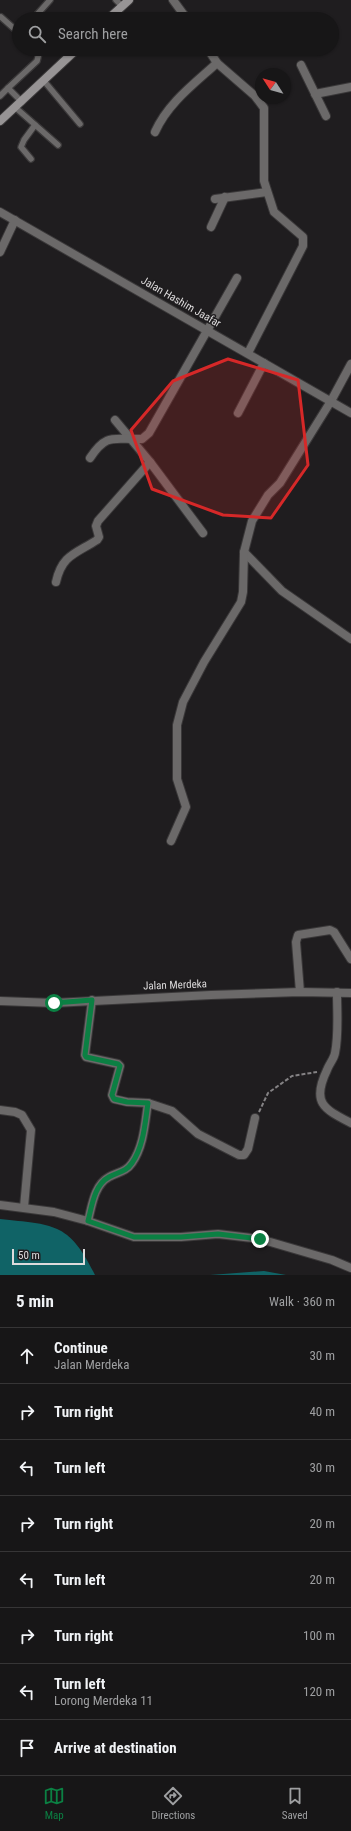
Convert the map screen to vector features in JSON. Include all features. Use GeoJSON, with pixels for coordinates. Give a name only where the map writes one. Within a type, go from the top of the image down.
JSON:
{"type":"FeatureCollection","features":[{"type":"Feature","properties":{"kind":"main road"},"geometry":{"type":"LineString","coordinates":[[114,12],[122,2]]}},
{"type":"Feature","properties":{"kind":"main road"},"geometry":{"type":"LineString","coordinates":[[0,121],[19,105],[70,56]]}},
{"type":"Feature","properties":{"kind":"street"},"geometry":{"type":"LineString","coordinates":[[173,0],[182,12]]}},
{"type":"Feature","properties":{"kind":"street"},"geometry":{"type":"LineString","coordinates":[[212,56],[217,63],[255,96],[264,108],[264,181],[267,192],[274,212],[302,237],[303,246],[248,353]]}},
{"type":"Feature","properties":{"kind":"street"},"geometry":{"type":"LineString","coordinates":[[155,132],[161,118],[169,108],[185,91],[217,63]]}},
{"type":"Feature","properties":{"kind":"street"},"geometry":{"type":"LineString","coordinates":[[301,65],[326,116]]}},
{"type":"Feature","properties":{"kind":"street"},"geometry":{"type":"LineString","coordinates":[[315,94],[351,87]]}},
{"type":"Feature","properties":{"kind":"street"},"geometry":{"type":"LineString","coordinates":[[215,199],[267,192]]}},
{"type":"Feature","properties":{"kind":"street"},"geometry":{"type":"LineString","coordinates":[[211,227],[225,197]]}},
{"type":"Feature","properties":{"kind":"street","name":"Jalan Hashim Jaafar"},"geometry":{"type":"LineString","coordinates":[[0,212],[351,413]]}},
{"type":"Feature","properties":{"kind":"street"},"geometry":{"type":"LineString","coordinates":[[0,252],[15,220]]}},
{"type":"Feature","properties":{"kind":"street"},"geometry":{"type":"LineString","coordinates":[[90,458],[98,445],[111,438],[142,439],[148,433],[237,278]]}},
{"type":"Feature","properties":{"kind":"street"},"geometry":{"type":"LineString","coordinates":[[238,413],[264,363]]}},
{"type":"Feature","properties":{"kind":"street"},"geometry":{"type":"LineString","coordinates":[[171,841],[186,807],[178,779],[177,725],[183,702],[193,682],[241,602],[243,592],[244,552],[252,521],[268,494],[280,483],[331,401],[351,364]]}},
{"type":"Feature","properties":{"kind":"street"},"geometry":{"type":"LineString","coordinates":[[115,420],[150,462],[203,533]]}},
{"type":"Feature","properties":{"kind":"street"},"geometry":{"type":"LineString","coordinates":[[56,582],[60,568],[66,559],[97,540],[99,537],[96,526],[98,522],[150,462]]}},
{"type":"Feature","properties":{"kind":"street"},"geometry":{"type":"LineString","coordinates":[[244,552],[282,591],[351,639]]}},
{"type":"Feature","properties":{"kind":"street"},"geometry":{"type":"LineString","coordinates":[[300,992],[296,942],[298,935],[330,930],[334,932],[351,958]]}},
{"type":"Feature","properties":{"kind":"street","name":"Jalan Merdeka"},"geometry":{"type":"LineString","coordinates":[[0,1001],[54,1003],[92,1000],[300,992],[351,993]]}},
{"type":"Feature","properties":{"kind":"street"},"geometry":{"type":"LineString","coordinates":[[337,992],[335,1055],[326,1071],[320,1092],[321,1102],[327,1110],[351,1123]]}},
{"type":"Feature","properties":{"kind":"street"},"geometry":{"type":"LineString","coordinates":[[92,1000],[85,1055],[86,1057],[118,1064],[120,1066],[112,1095],[114,1099],[127,1102],[148,1103],[172,1111],[198,1134],[239,1155],[244,1155],[248,1149],[255,1118]]}},
{"type":"Feature","properties":{"kind":"street"},"geometry":{"type":"LineString","coordinates":[[88,1221],[95,1194],[100,1185],[107,1178],[122,1172],[132,1162],[140,1147],[148,1103]]}},
{"type":"Feature","properties":{"kind":"street"},"geometry":{"type":"LineString","coordinates":[[0,1110],[22,1114],[31,1130],[24,1207]]}},
{"type":"Feature","properties":{"kind":"street"},"geometry":{"type":"LineString","coordinates":[[0,1205],[24,1207],[88,1221],[134,1237],[181,1237],[218,1234],[260,1239],[332,1260],[351,1268]]}},
{"type":"Feature","properties":{"kind":"lane"},"geometry":{"type":"LineString","coordinates":[[39,12],[50,0]]}},
{"type":"Feature","properties":{"kind":"lane"},"geometry":{"type":"LineString","coordinates":[[1,17],[12,27]]}},
{"type":"Feature","properties":{"kind":"lane"},"geometry":{"type":"LineString","coordinates":[[0,96],[37,60],[38,56]]}},
{"type":"Feature","properties":{"kind":"lane"},"geometry":{"type":"LineString","coordinates":[[44,81],[80,124]]}},
{"type":"Feature","properties":{"kind":"lane"},"geometry":{"type":"LineString","coordinates":[[8,88],[35,125],[58,145]]}},
{"type":"Feature","properties":{"kind":"lane"},"geometry":{"type":"LineString","coordinates":[[31,159],[21,147],[24,140],[35,125]]}},
{"type":"Feature","properties":{"kind":"path"},"geometry":{"type":"LineString","coordinates":[[255,1118],[268,1093],[292,1076],[326,1071]]}},
{"type":"Feature","properties":{"kind":"highlighted area"},"geometry":{"type":"Polygon","coordinates":[[[228,359],[298,380],[308,465],[271,518],[223,515],[152,489],[131,430],[173,381],[228,359]]]}},
{"type":"Feature","properties":{"kind":"water"},"geometry":{"type":"Polygon","coordinates":[[[0,1219],[47,1225],[58,1229],[77,1245],[95,1275],[0,1275],[0,1219]]]}},
{"type":"Feature","properties":{"kind":"water"},"geometry":{"type":"Polygon","coordinates":[[[264,1271],[286,1275],[210,1275],[264,1271]]]}},
{"type":"Feature","properties":{"kind":"route"},"geometry":{"type":"LineString","coordinates":[[54,1003],[92,1000],[85,1055],[86,1057],[118,1064],[120,1066],[112,1095],[114,1099],[127,1102],[148,1103],[140,1147],[127,1169],[107,1178],[100,1185],[95,1194],[88,1221],[134,1237],[181,1237],[218,1234],[260,1239]]}}]}
